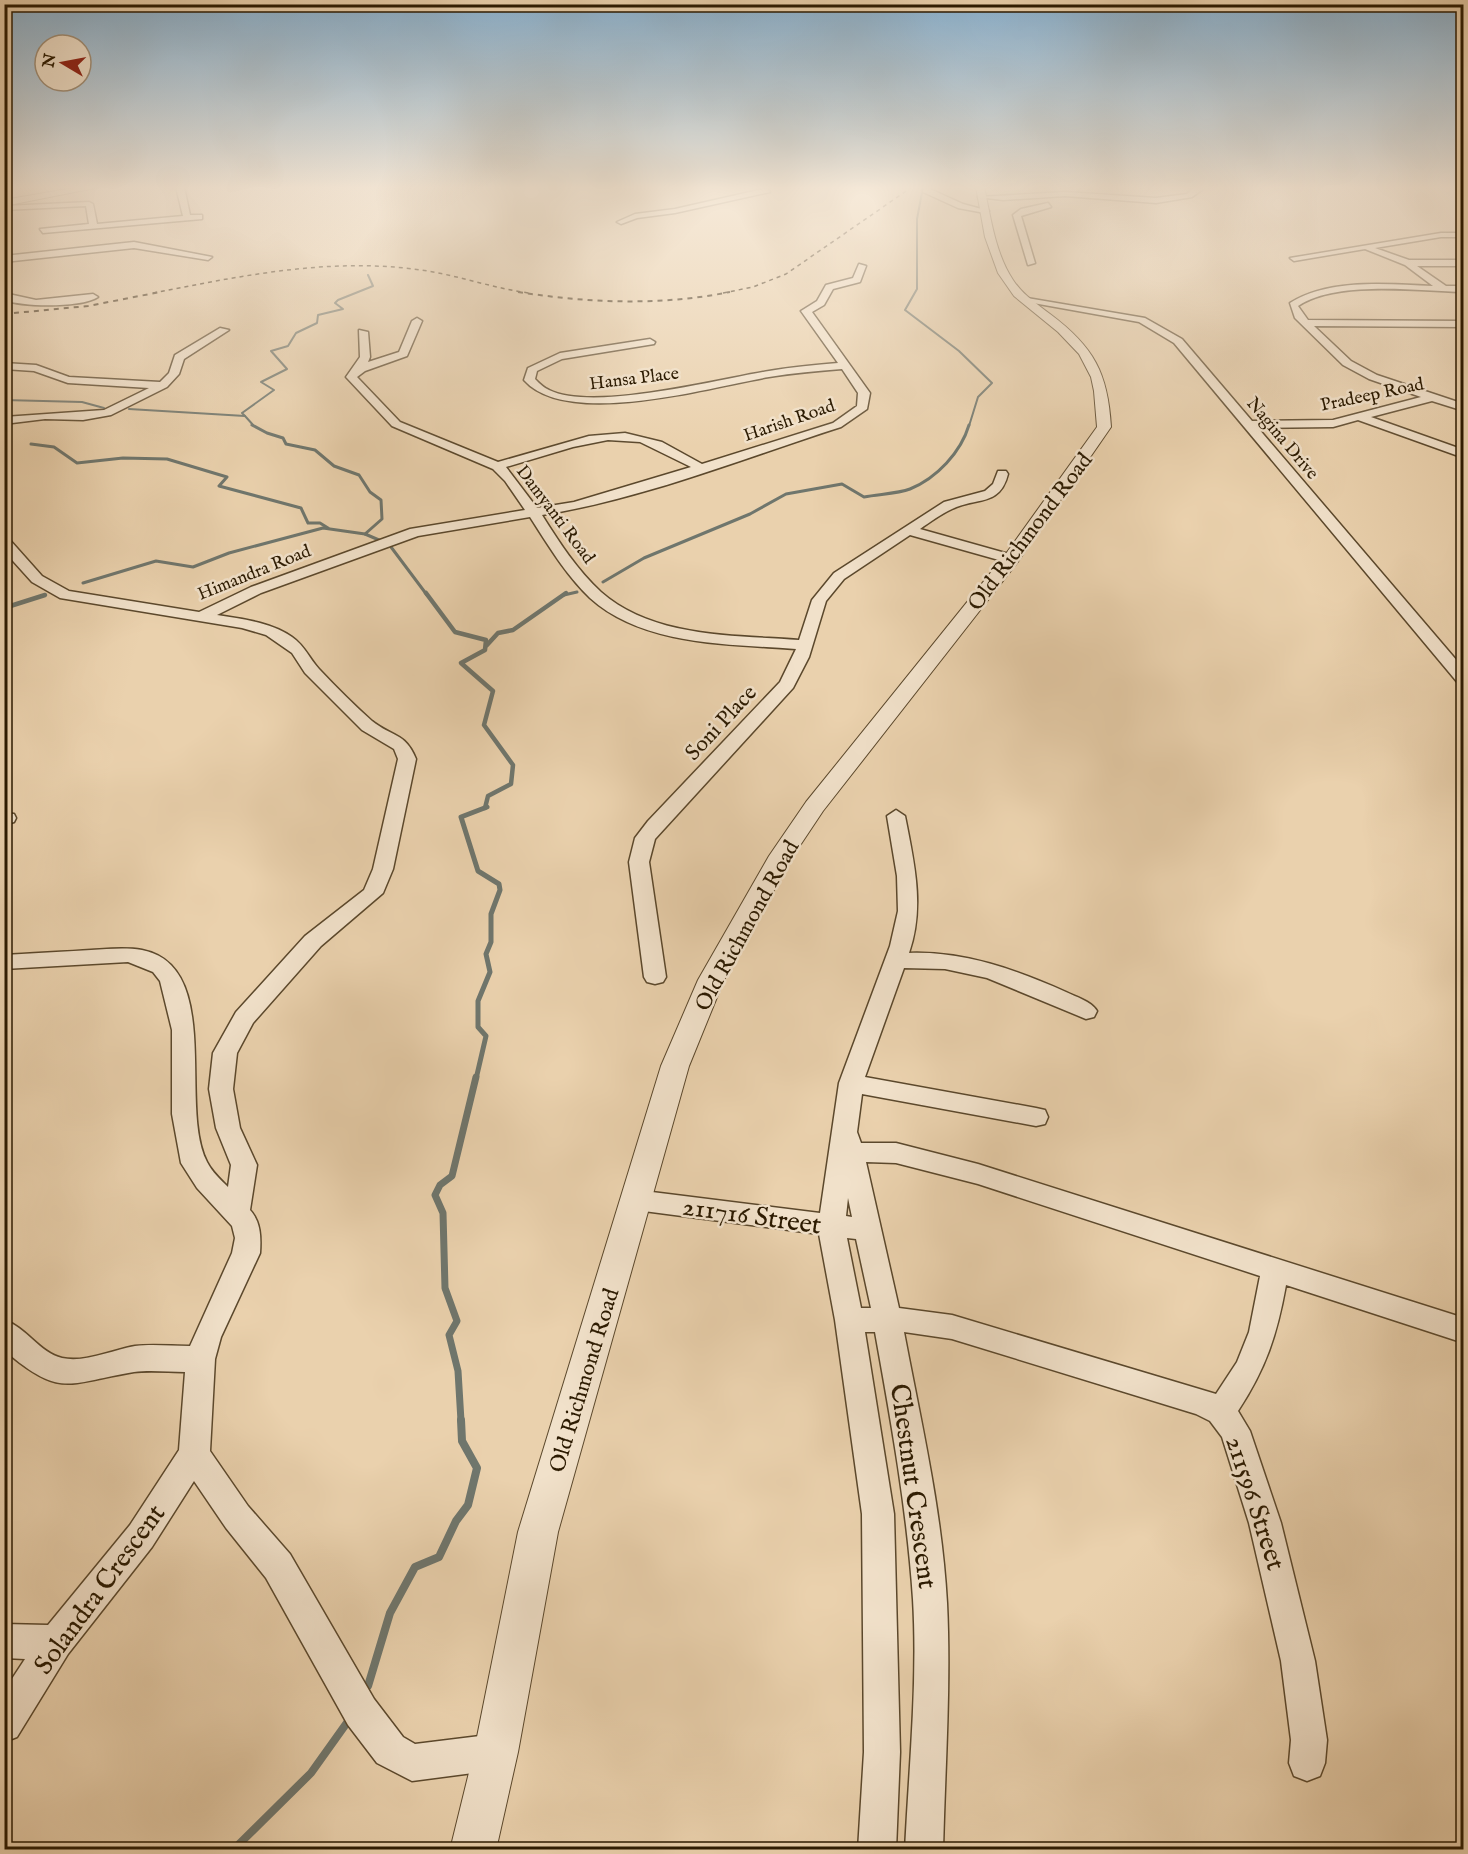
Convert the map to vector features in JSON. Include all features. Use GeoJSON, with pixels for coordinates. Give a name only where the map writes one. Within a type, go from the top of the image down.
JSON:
{"type":"FeatureCollection","features":[{"type":"Feature","properties":{"kind":"street","name":"Harish Road"},"geometry":{"type":"LineString","coordinates":[[534,512],[575,506],[622,493],[837,425],[853,416],[863,407],[864,393],[806,311],[821,303],[829,287],[857,280],[859,274]]}},
{"type":"Feature","properties":{"kind":"street","name":"Old Richmond Road"},"geometry":{"type":"LineString","coordinates":[[473,1850],[496,1752],[538,1532],[675,1066],[711,980],[781,856],[814,807],[1011,559],[1104,427],[1100,390],[1090,357],[1067,332],[1027,301],[1011,285],[1004,274]]}},
{"type":"Feature","properties":{"kind":"street"},"geometry":{"type":"LineString","coordinates":[[1423,274],[1444,289]]}},
{"type":"Feature","properties":{"kind":"street"},"geometry":{"type":"LineString","coordinates":[[1433,398],[1358,370],[1339,357],[1305,323],[1293,305],[1314,293],[1341,290],[1464,289]]}},
{"type":"Feature","properties":{"kind":"street"},"geometry":{"type":"LineString","coordinates":[[4,296],[15,301],[33,302],[93,297]]}},
{"type":"Feature","properties":{"kind":"street","name":"Nagina Drive"},"geometry":{"type":"LineString","coordinates":[[1027,301],[1126,317],[1158,327],[1185,348],[1464,680]]}},
{"type":"Feature","properties":{"kind":"street"},"geometry":{"type":"LineString","coordinates":[[359,369],[388,362],[403,354],[417,321]]}},
{"type":"Feature","properties":{"kind":"street"},"geometry":{"type":"LineString","coordinates":[[1305,323],[1464,324]]}},
{"type":"Feature","properties":{"kind":"street"},"geometry":{"type":"LineString","coordinates":[[4,421],[99,415],[132,402],[163,385],[174,374],[179,357],[224,330]]}},
{"type":"Feature","properties":{"kind":"street"},"geometry":{"type":"LineString","coordinates":[[359,369],[364,357],[363,332]]}},
{"type":"Feature","properties":{"kind":"street","name":"Hansa Place"},"geometry":{"type":"LineString","coordinates":[[650,342],[550,359],[532,370],[529,380],[538,389],[553,395],[574,400],[608,401],[787,371],[845,366]]}},
{"type":"Feature","properties":{"kind":"street"},"geometry":{"type":"LineString","coordinates":[[4,366],[36,368],[68,380],[163,385]]}},
{"type":"Feature","properties":{"kind":"street","name":"Damyanti Road"},"geometry":{"type":"LineString","coordinates":[[359,369],[351,377],[396,424],[497,466],[510,478],[587,586],[598,597],[629,617],[681,632],[804,645]]}},
{"type":"Feature","properties":{"kind":"street","name":"Pradeep Road"},"geometry":{"type":"LineString","coordinates":[[1250,425],[1314,425],[1361,417],[1433,398],[1464,408]]}},
{"type":"Feature","properties":{"kind":"street"},"geometry":{"type":"LineString","coordinates":[[1361,417],[1464,454]]}},
{"type":"Feature","properties":{"kind":"street"},"geometry":{"type":"LineString","coordinates":[[497,466],[581,442],[619,437],[644,440],[701,468]]}},
{"type":"Feature","properties":{"kind":"street","name":"Soni Place"},"geometry":{"type":"LineString","coordinates":[[655,977],[639,877],[640,851],[645,838],[787,684],[795,672],[819,600],[839,576],[949,505],[990,494],[999,485],[1002,474]]}},
{"type":"Feature","properties":{"kind":"street","name":"Himandra Road"},"geometry":{"type":"LineString","coordinates":[[4,542],[37,579],[65,595],[201,617],[256,590],[416,532],[534,512]]}},
{"type":"Feature","properties":{"kind":"street"},"geometry":{"type":"LineString","coordinates":[[908,530],[1011,559]]}},
{"type":"Feature","properties":{"kind":"street"},"geometry":{"type":"LineString","coordinates":[[201,617],[271,632],[292,645],[311,670],[330,686],[368,726],[402,746],[406,751],[407,766],[391,826],[383,869],[373,893],[313,941],[244,1018],[225,1053],[221,1089],[228,1128],[244,1165],[237,1212]]}},
{"type":"Feature","properties":{"kind":"street","name":"Chestnut Crescent"},"geometry":{"type":"LineString","coordinates":[[877,1850],[882,1752],[878,1514],[849,1320],[831,1226],[846,1143],[851,1083],[896,961],[908,911],[907,876],[896,816]]}},
{"type":"Feature","properties":{"kind":"street"},"geometry":{"type":"LineString","coordinates":[[4,962],[128,955],[142,957],[161,967],[171,979],[183,1030],[184,1114],[194,1163],[206,1181],[244,1221],[248,1238],[246,1253],[207,1337],[201,1359],[194,1454],[237,1517],[278,1566],[302,1604],[361,1712],[377,1736],[390,1750],[412,1762],[496,1752]]}},
{"type":"Feature","properties":{"kind":"street"},"geometry":{"type":"LineString","coordinates":[[896,961],[925,960],[1022,980],[1086,1011]]}},
{"type":"Feature","properties":{"kind":"street"},"geometry":{"type":"LineString","coordinates":[[851,1083],[1035,1117]]}},
{"type":"Feature","properties":{"kind":"street"},"geometry":{"type":"LineString","coordinates":[[846,1143],[978,1174],[1464,1331]]}},
{"type":"Feature","properties":{"kind":"street","name":"Chestnut Crescent"},"geometry":{"type":"LineString","coordinates":[[846,1143],[888,1319],[922,1511],[930,1601],[924,1850]]}},
{"type":"Feature","properties":{"kind":"street","name":"211716 Street"},"geometry":{"type":"LineString","coordinates":[[636,1200],[868,1230]]}},
{"type":"Feature","properties":{"kind":"street"},"geometry":{"type":"LineString","coordinates":[[1221,1411],[1249,1369],[1263,1332],[1275,1269]]}},
{"type":"Feature","properties":{"kind":"street","name":"211596 Street"},"geometry":{"type":"LineString","coordinates":[[849,1320],[912,1320],[975,1333],[1202,1402],[1221,1411],[1242,1446],[1283,1591],[1305,1706],[1309,1740],[1307,1763]]}},
{"type":"Feature","properties":{"kind":"street"},"geometry":{"type":"LineString","coordinates":[[4,1332],[38,1360],[57,1371],[81,1371],[136,1359],[201,1359]]}},
{"type":"Feature","properties":{"kind":"street","name":"Solandra Crescent"},"geometry":{"type":"LineString","coordinates":[[4,1724],[56,1642],[141,1536],[194,1454]]}},
{"type":"Feature","properties":{"kind":"street"},"geometry":{"type":"LineString","coordinates":[[4,1641],[56,1642]]}},
{"type":"Feature","properties":{"kind":"waterway"},"geometry":{"type":"LineString","coordinates":[[917,274],[917,289],[905,310],[959,351],[992,383],[978,397],[969,426]]}},
{"type":"Feature","properties":{"kind":"waterway"},"geometry":{"type":"LineString","coordinates":[[245,416],[242,413],[274,390],[261,382],[287,369],[271,351],[288,346],[296,333],[317,323],[318,315],[343,309],[335,303],[338,300],[373,286],[368,275]]}},
{"type":"Feature","properties":{"kind":"waterway"},"geometry":{"type":"LineString","coordinates":[[4,400],[82,402],[104,408]]}},
{"type":"Feature","properties":{"kind":"waterway"},"geometry":{"type":"LineString","coordinates":[[129,409],[245,416]]}},
{"type":"Feature","properties":{"kind":"waterway"},"geometry":{"type":"LineString","coordinates":[[245,416],[254,426]]}},
{"type":"Feature","properties":{"kind":"waterway"},"geometry":{"type":"LineString","coordinates":[[252,425],[283,438],[286,444],[315,450],[334,466],[359,475],[370,492],[381,500],[382,519],[365,534]]}},
{"type":"Feature","properties":{"kind":"waterway"},"geometry":{"type":"LineString","coordinates":[[603,582],[644,558],[750,514],[786,494],[842,484],[864,497],[910,489],[929,478],[947,463],[960,445],[969,425]]}},
{"type":"Feature","properties":{"kind":"waterway"},"geometry":{"type":"LineString","coordinates":[[31,444],[54,447],[77,463],[123,458],[167,459],[227,477],[219,486],[301,508],[308,523],[320,523],[328,528]]}},
{"type":"Feature","properties":{"kind":"waterway"},"geometry":{"type":"LineString","coordinates":[[83,583],[156,561],[193,567],[229,553],[323,528],[365,534]]}},
{"type":"Feature","properties":{"kind":"waterway"},"geometry":{"type":"LineString","coordinates":[[365,534],[379,540]]}},
{"type":"Feature","properties":{"kind":"waterway"},"geometry":{"type":"LineString","coordinates":[[391,547],[427,595]]}},
{"type":"Feature","properties":{"kind":"waterway"},"geometry":{"type":"LineString","coordinates":[[564,595],[577,592]]}},
{"type":"Feature","properties":{"kind":"waterway"},"geometry":{"type":"LineString","coordinates":[[426,593],[455,632],[486,640],[485,650],[461,663],[493,691],[484,725],[513,765],[511,784],[488,796],[485,808]]}},
{"type":"Feature","properties":{"kind":"waterway"},"geometry":{"type":"LineString","coordinates":[[487,645],[498,633],[513,630],[566,593]]}},
{"type":"Feature","properties":{"kind":"waterway"},"geometry":{"type":"LineString","coordinates":[[4,608],[45,595]]}},
{"type":"Feature","properties":{"kind":"waterway"},"geometry":{"type":"LineString","coordinates":[[476,1079],[486,1036],[478,1027],[478,1001],[490,972],[486,954],[491,942],[491,914],[500,890],[499,884],[478,871],[461,817],[485,808]]}},
{"type":"Feature","properties":{"kind":"waterway"},"geometry":{"type":"LineString","coordinates":[[461,1421],[458,1371],[449,1335],[457,1321],[445,1288],[443,1213],[435,1195],[440,1185],[452,1176],[476,1077]]}},
{"type":"Feature","properties":{"kind":"waterway"},"geometry":{"type":"LineString","coordinates":[[368,1686],[390,1613],[415,1567],[439,1557],[456,1521],[468,1505],[477,1468],[462,1441],[461,1420]]}},
{"type":"Feature","properties":{"kind":"waterway"},"geometry":{"type":"LineString","coordinates":[[233,1850],[311,1773],[351,1717]]}},
{"type":"Feature","properties":{"kind":"railway"},"geometry":{"type":"LineString","coordinates":[[153,293],[262,274]]}},
{"type":"Feature","properties":{"kind":"railway"},"geometry":{"type":"LineString","coordinates":[[440,274],[529,293]]}},
{"type":"Feature","properties":{"kind":"railway"},"geometry":{"type":"LineString","coordinates":[[723,293],[753,287],[787,274]]}},
{"type":"Feature","properties":{"kind":"railway"},"geometry":{"type":"LineString","coordinates":[[4,314],[88,306],[160,292]]}},
{"type":"Feature","properties":{"kind":"railway"},"geometry":{"type":"LineString","coordinates":[[518,292],[598,301],[651,301],[730,292]]}}]}
